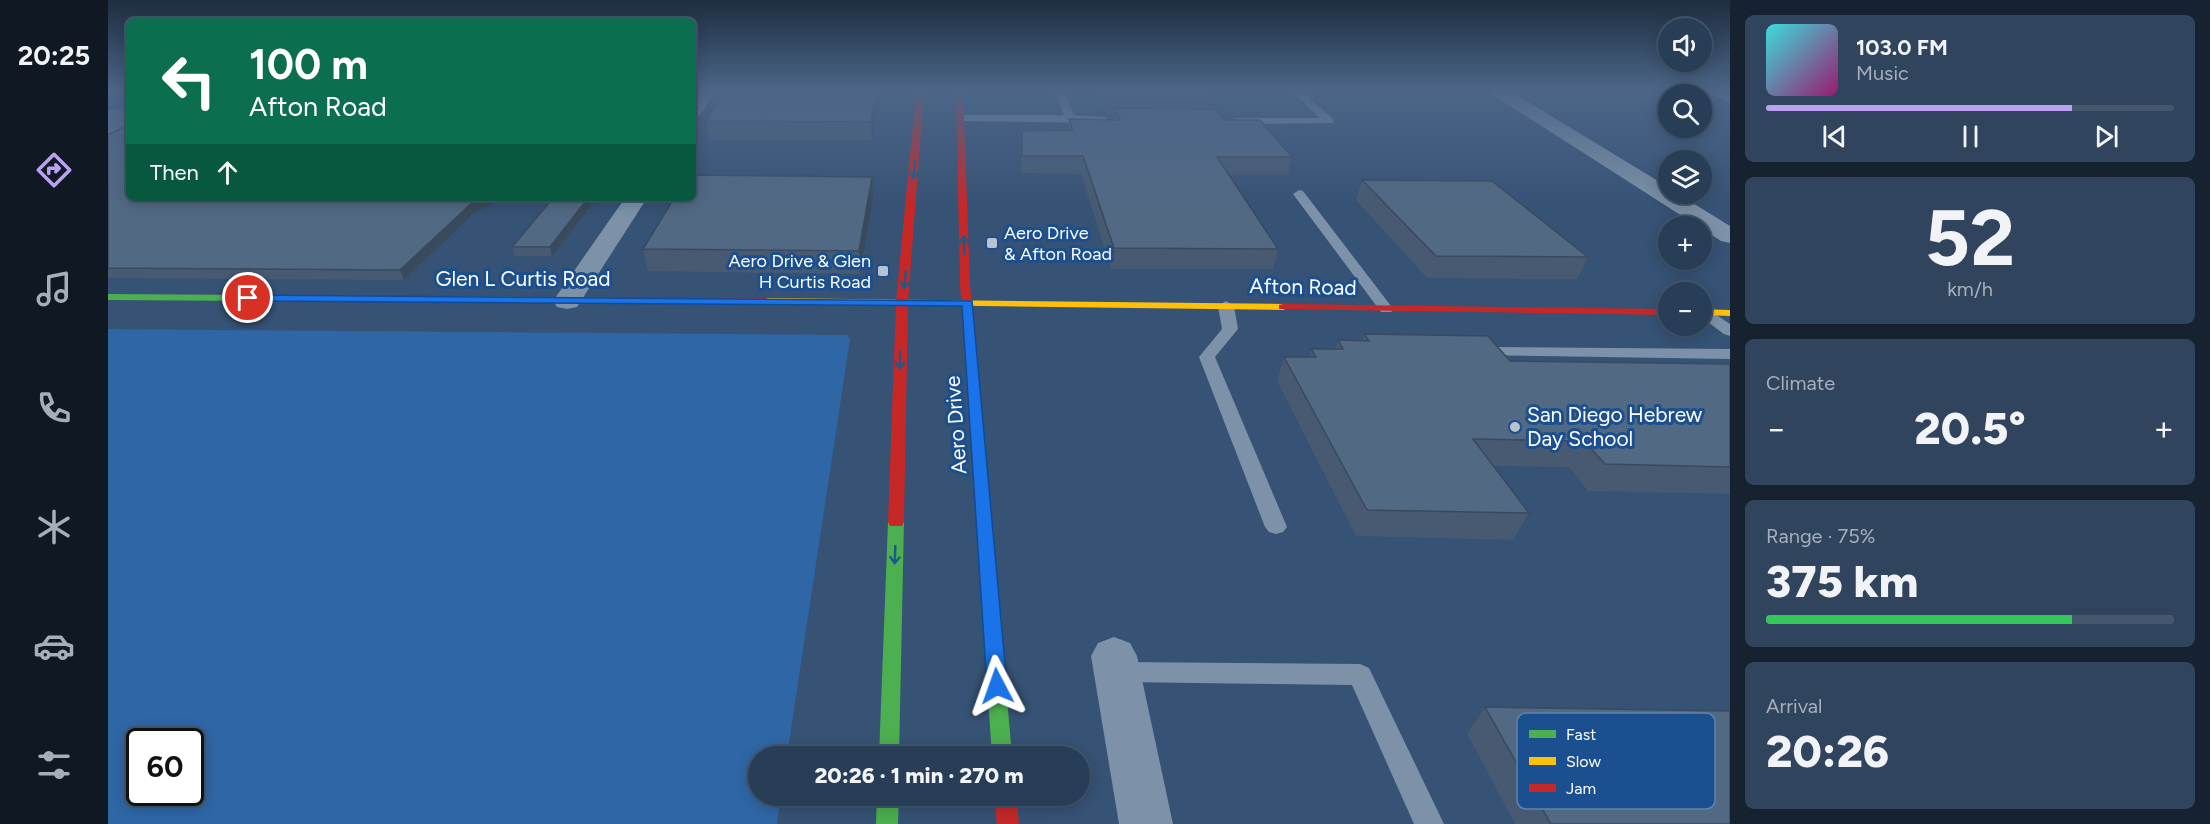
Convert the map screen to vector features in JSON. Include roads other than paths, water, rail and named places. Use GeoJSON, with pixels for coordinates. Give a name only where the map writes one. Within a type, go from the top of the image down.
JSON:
{"type":"FeatureCollection","features":[{"type":"Feature","properties":{"kind":"main road"},"geometry":{"type":"LineString","coordinates":[[889,746],[902,302],[917,129]]}},
{"type":"Feature","properties":{"kind":"main road","name":"Aero Drive"},"geometry":{"type":"LineString","coordinates":[[960,129],[965,284],[1001,746]]}},
{"type":"Feature","properties":{"kind":"main road","name":"Glen L Curtis Road"},"geometry":{"type":"LineString","coordinates":[[108,297],[937,302]]}},
{"type":"Feature","properties":{"kind":"main road","name":"Afton Road"},"geometry":{"type":"LineString","coordinates":[[937,302],[1658,312]]}},
{"type":"Feature","properties":{"kind":"main road"},"geometry":{"type":"LineString","coordinates":[[1712,313],[1730,313]]}},
{"type":"Feature","properties":{"kind":"main road"},"geometry":{"type":"LineString","coordinates":[[887,824],[888,806]]}},
{"type":"Feature","properties":{"kind":"main road"},"geometry":{"type":"LineString","coordinates":[[1006,806],[1008,824]]}},
{"type":"Feature","properties":{"kind":"street"},"geometry":{"type":"LineString","coordinates":[[1560,129],[1730,236]]}},
{"type":"Feature","properties":{"kind":"street"},"geometry":{"type":"LineString","coordinates":[[567,301],[634,201]]}},
{"type":"Feature","properties":{"kind":"street"},"geometry":{"type":"LineString","coordinates":[[1116,664],[1146,824]]}},
{"type":"Feature","properties":{"kind":"lane"},"geometry":{"type":"LineString","coordinates":[[1299,194],[1386,309]]}},
{"type":"Feature","properties":{"kind":"lane"},"geometry":{"type":"LineString","coordinates":[[1226,306],[1230,329],[1207,357],[1276,527]]}},
{"type":"Feature","properties":{"kind":"lane"},"geometry":{"type":"LineString","coordinates":[[1712,319],[1730,331]]}},
{"type":"Feature","properties":{"kind":"lane"},"geometry":{"type":"LineString","coordinates":[[1485,352],[1730,354]]}},
{"type":"Feature","properties":{"kind":"lane"},"geometry":{"type":"LineString","coordinates":[[1116,664],[1360,675],[1429,824]]}},
{"type":"Feature","properties":{"kind":"place","name":"Aero Drive & Afton Road"},"geometry":{"type":"Point","coordinates":[992,243]}},
{"type":"Feature","properties":{"kind":"place","name":"Aero Drive & Glen H Curtis Road"},"geometry":{"type":"Point","coordinates":[883,271]}},
{"type":"Feature","properties":{"kind":"place","name":"San Diego Hebrew Day School"},"geometry":{"type":"Point","coordinates":[1515,427]}}]}
